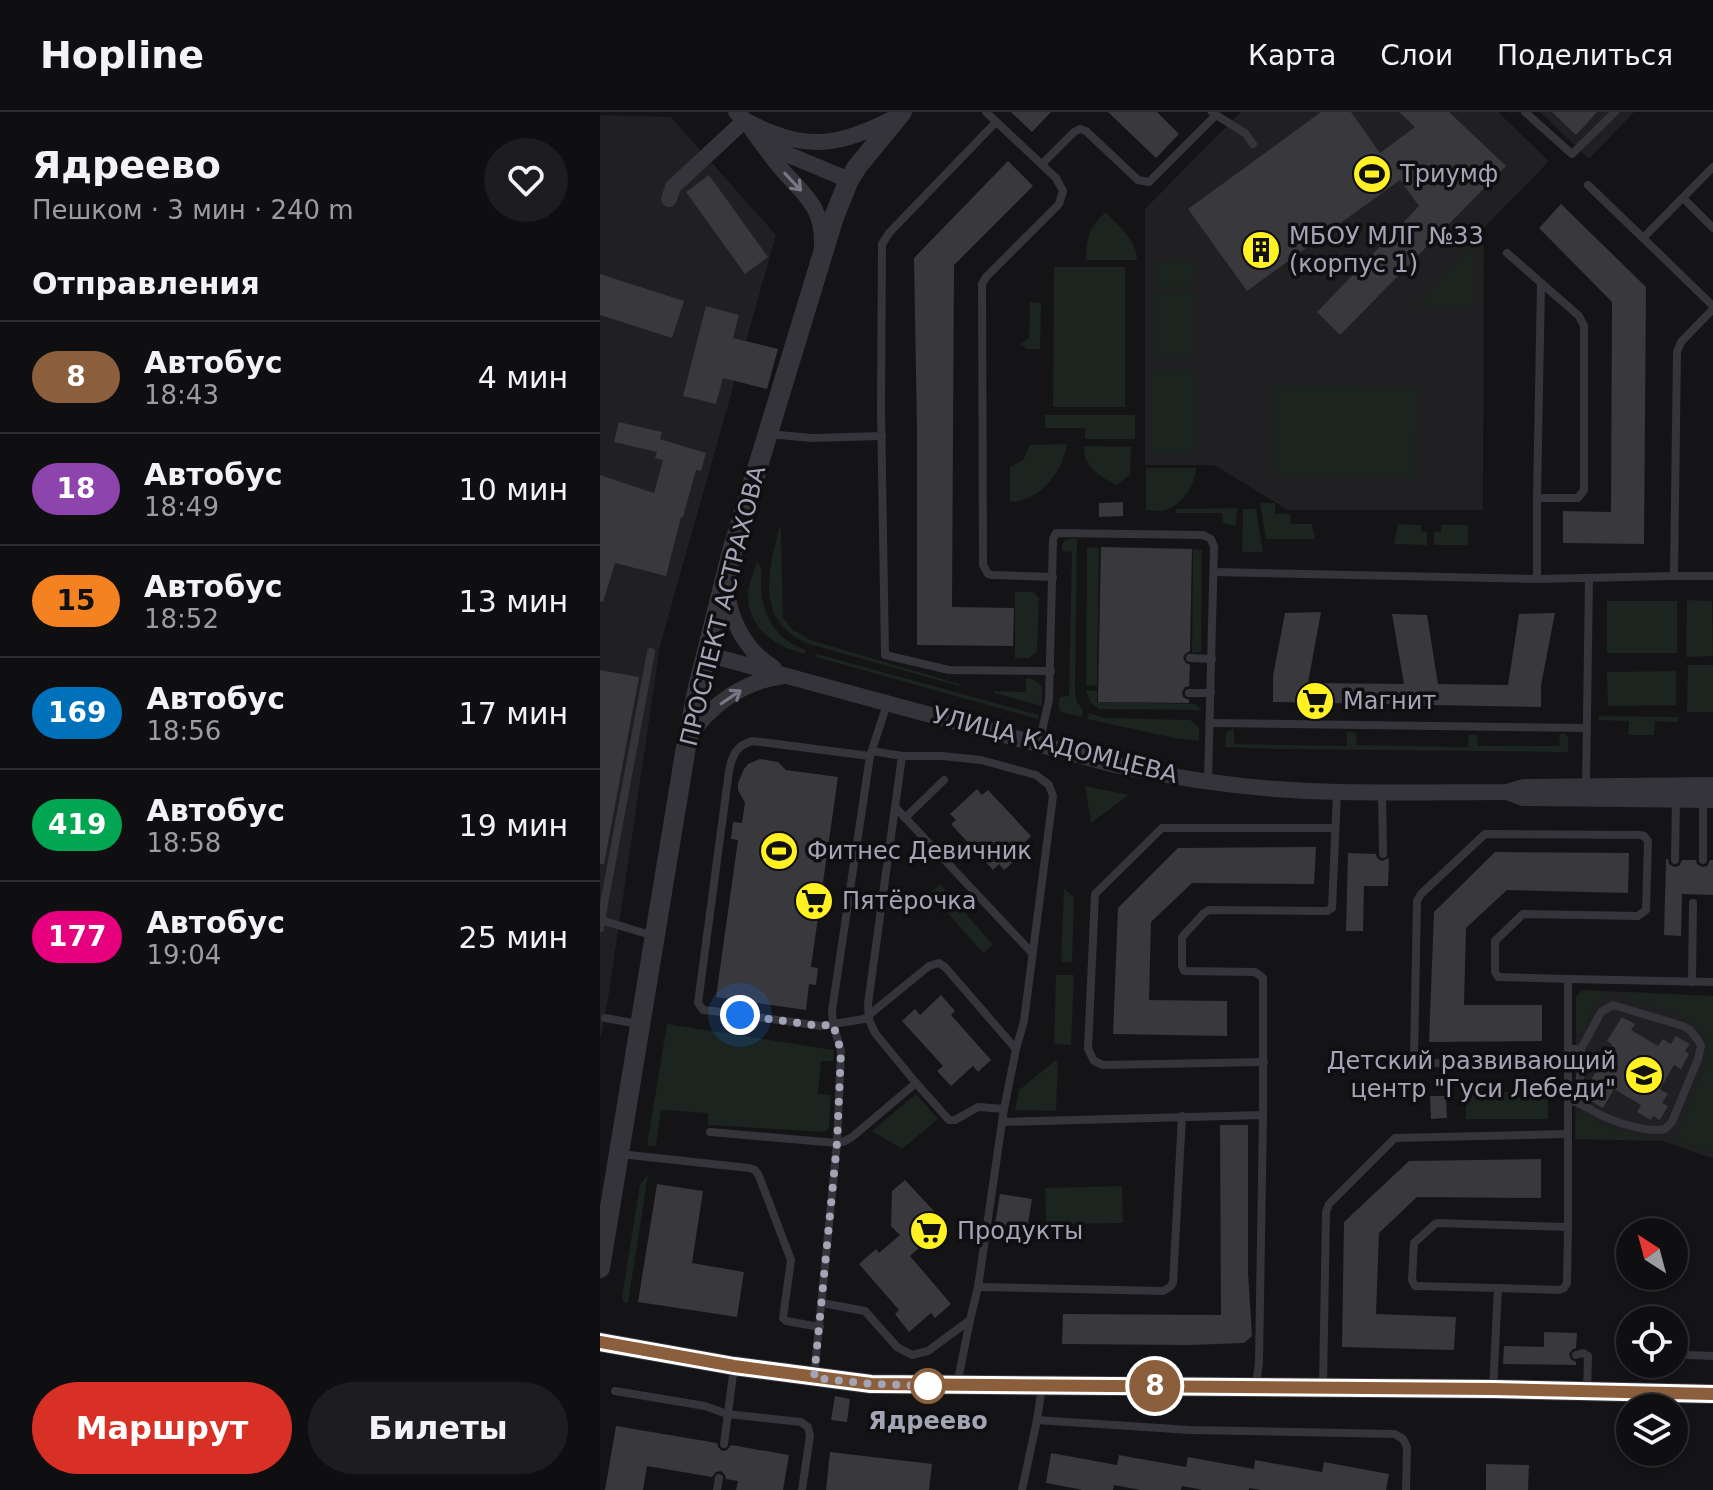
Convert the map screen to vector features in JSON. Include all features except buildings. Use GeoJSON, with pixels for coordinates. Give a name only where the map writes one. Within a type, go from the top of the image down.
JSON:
{"type":"FeatureCollection","features":[{"type":"Feature","properties":{"kind":"street"},"geometry":{"type":"LineString","coordinates":[[741,116],[777,135],[819,143],[854,137],[899,115]]}},
{"type":"Feature","properties":{"kind":"street","name":"ПРОСПЕКТ АСТРАХОВА"},"geometry":{"type":"LineString","coordinates":[[600,1268],[687,741],[725,578],[834,217],[849,180],[899,115]]}},
{"type":"Feature","properties":{"kind":"street"},"geometry":{"type":"LineString","coordinates":[[741,116],[769,142],[789,155],[849,180]]}},
{"type":"Feature","properties":{"kind":"street"},"geometry":{"type":"LineString","coordinates":[[669,199],[673,187],[741,116]]}},
{"type":"Feature","properties":{"kind":"street"},"geometry":{"type":"LineString","coordinates":[[741,116],[816,209],[822,233],[822,256]]}},
{"type":"Feature","properties":{"kind":"street"},"geometry":{"type":"LineString","coordinates":[[725,578],[729,608],[741,634],[767,664],[789,677]]}},
{"type":"Feature","properties":{"kind":"street","name":"УЛИЦА КАДОМЦЕВА"},"geometry":{"type":"LineString","coordinates":[[706,654],[1137,770],[1208,781],[1337,792],[1507,792],[1524,787],[1713,785]]}},
{"type":"Feature","properties":{"kind":"street"},"geometry":{"type":"LineString","coordinates":[[687,741],[702,720],[736,693],[764,679],[789,677]]}},
{"type":"Feature","properties":{"kind":"street","name":"УЛИЦА КАДОМЦЕВА"},"geometry":{"type":"LineString","coordinates":[[1507,792],[1523,798],[1708,800]]}},
{"type":"Feature","properties":{"kind":"street"},"geometry":{"type":"LineString","coordinates":[[600,1342],[734,1366],[871,1384],[1713,1394]]}},
{"type":"Feature","properties":{"kind":"lane"},"geometry":{"type":"LineString","coordinates":[[986,112],[1042,164],[1063,191],[1059,204],[986,277],[980,291],[983,565],[988,574],[993,575],[1053,577]]}},
{"type":"Feature","properties":{"kind":"lane"},"geometry":{"type":"LineString","coordinates":[[1525,112],[1570,154],[1575,153],[1615,112]]}},
{"type":"Feature","properties":{"kind":"lane"},"geometry":{"type":"LineString","coordinates":[[1042,164],[1080,129],[1086,131],[1138,180],[1149,182],[1214,114],[1245,133],[1253,144]]}},
{"type":"Feature","properties":{"kind":"lane"},"geometry":{"type":"LineString","coordinates":[[996,122],[882,244],[885,655],[949,670],[1051,671]]}},
{"type":"Feature","properties":{"kind":"lane"},"geometry":{"type":"LineString","coordinates":[[1643,238],[1713,167]]}},
{"type":"Feature","properties":{"kind":"lane"},"geometry":{"type":"LineString","coordinates":[[1588,185],[1713,308],[1678,349],[1674,576]]}},
{"type":"Feature","properties":{"kind":"lane"},"geometry":{"type":"LineString","coordinates":[[1683,198],[1713,228]]}},
{"type":"Feature","properties":{"kind":"lane"},"geometry":{"type":"LineString","coordinates":[[1507,253],[1579,316],[1584,324],[1584,490],[1578,498],[1537,498]]}},
{"type":"Feature","properties":{"kind":"lane"},"geometry":{"type":"LineString","coordinates":[[1537,579],[1541,283]]}},
{"type":"Feature","properties":{"kind":"lane"},"geometry":{"type":"LineString","coordinates":[[767,433],[812,438],[882,436]]}},
{"type":"Feature","properties":{"kind":"lane"},"geometry":{"type":"LineString","coordinates":[[1039,745],[1048,712],[1051,671],[1053,539],[1059,532],[1203,535],[1214,543],[1208,781]]}},
{"type":"Feature","properties":{"kind":"lane"},"geometry":{"type":"LineString","coordinates":[[1214,572],[1537,579],[1713,576]]}},
{"type":"Feature","properties":{"kind":"lane"},"geometry":{"type":"LineString","coordinates":[[1586,786],[1589,578]]}},
{"type":"Feature","properties":{"kind":"lane"},"geometry":{"type":"LineString","coordinates":[[651,652],[601,924],[655,936]]}},
{"type":"Feature","properties":{"kind":"lane"},"geometry":{"type":"LineString","coordinates":[[1190,658],[1212,659]]}},
{"type":"Feature","properties":{"kind":"lane"},"geometry":{"type":"LineString","coordinates":[[1189,693],[1211,693]]}},
{"type":"Feature","properties":{"kind":"lane"},"geometry":{"type":"LineString","coordinates":[[814,1378],[837,1143],[841,1051],[832,1011],[871,753],[887,704]]}},
{"type":"Feature","properties":{"kind":"lane"},"geometry":{"type":"LineString","coordinates":[[1210,723],[1587,728]]}},
{"type":"Feature","properties":{"kind":"lane"},"geometry":{"type":"LineString","coordinates":[[957,1386],[978,1287],[1004,1109],[1024,1021],[1053,796],[1049,785],[1036,775],[981,760],[902,756],[749,741],[740,746],[729,771],[699,1006],[703,1010],[821,1026],[860,1021],[929,966],[939,963],[1016,1049]]}},
{"type":"Feature","properties":{"kind":"lane"},"geometry":{"type":"LineString","coordinates":[[902,756],[868,1004],[869,1016],[875,1033],[946,1118],[951,1121],[978,1107],[1004,1109]]}},
{"type":"Feature","properties":{"kind":"lane"},"geometry":{"type":"LineString","coordinates":[[905,818],[944,780]]}},
{"type":"Feature","properties":{"kind":"lane"},"geometry":{"type":"LineString","coordinates":[[1255,1389],[1259,1362],[1263,978],[1255,972],[1184,971],[1182,937],[1209,910],[1327,911],[1332,908],[1337,792]]}},
{"type":"Feature","properties":{"kind":"lane"},"geometry":{"type":"LineString","coordinates":[[1382,792],[1383,854]]}},
{"type":"Feature","properties":{"kind":"lane"},"geometry":{"type":"LineString","coordinates":[[1675,860],[1676,799]]}},
{"type":"Feature","properties":{"kind":"lane"},"geometry":{"type":"LineString","coordinates":[[1703,860],[1708,800]]}},
{"type":"Feature","properties":{"kind":"lane"},"geometry":{"type":"LineString","coordinates":[[895,807],[1032,953]]}},
{"type":"Feature","properties":{"kind":"lane"},"geometry":{"type":"LineString","coordinates":[[1264,1062],[1103,1065],[1094,1061],[1088,1049],[1095,894],[1162,828],[1335,828]]}},
{"type":"Feature","properties":{"kind":"lane"},"geometry":{"type":"LineString","coordinates":[[1568,1065],[1421,1063],[1413,1054],[1417,901],[1485,834],[1644,836],[1648,841],[1646,910],[1643,914],[1524,914],[1496,939],[1495,972],[1498,977],[1713,982]]}},
{"type":"Feature","properties":{"kind":"lane"},"geometry":{"type":"LineString","coordinates":[[1692,982],[1693,903]]}},
{"type":"Feature","properties":{"kind":"lane"},"geometry":{"type":"LineString","coordinates":[[1568,979],[1568,1227],[1567,1283],[1559,1290],[1415,1286],[1412,1280],[1414,1243],[1435,1224],[1568,1227]]}},
{"type":"Feature","properties":{"kind":"lane"},"geometry":{"type":"LineString","coordinates":[[1568,1100],[1612,1120],[1654,1131],[1665,1129],[1672,1122],[1701,1046],[1683,1026],[1608,1006],[1601,1012],[1581,1049],[1579,1103]]}},
{"type":"Feature","properties":{"kind":"lane"},"geometry":{"type":"LineString","coordinates":[[605,1018],[640,1025]]}},
{"type":"Feature","properties":{"kind":"lane"},"geometry":{"type":"LineString","coordinates":[[1568,1049],[1581,1049]]}},
{"type":"Feature","properties":{"kind":"lane"},"geometry":{"type":"LineString","coordinates":[[710,1132],[837,1143],[852,1137],[916,1083]]}},
{"type":"Feature","properties":{"kind":"lane"},"geometry":{"type":"LineString","coordinates":[[1002,1122],[1263,1115]]}},
{"type":"Feature","properties":{"kind":"lane"},"geometry":{"type":"LineString","coordinates":[[978,1287],[1163,1291],[1170,1287],[1173,1283],[1182,1116]]}},
{"type":"Feature","properties":{"kind":"lane"},"geometry":{"type":"LineString","coordinates":[[1323,1388],[1326,1212],[1329,1204],[1395,1138],[1568,1134]]}},
{"type":"Feature","properties":{"kind":"lane"},"geometry":{"type":"LineString","coordinates":[[619,1154],[755,1170],[791,1260],[783,1318],[820,1327]]}},
{"type":"Feature","properties":{"kind":"lane"},"geometry":{"type":"LineString","coordinates":[[1493,1389],[1498,1288]]}},
{"type":"Feature","properties":{"kind":"lane"},"geometry":{"type":"LineString","coordinates":[[822,1303],[865,1311],[897,1347],[912,1355],[928,1351],[970,1320]]}},
{"type":"Feature","properties":{"kind":"lane"},"geometry":{"type":"LineString","coordinates":[[1576,1355],[1583,1353],[1588,1356],[1587,1392]]}},
{"type":"Feature","properties":{"kind":"lane"},"geometry":{"type":"LineString","coordinates":[[1688,1355],[1713,1356]]}},
{"type":"Feature","properties":{"kind":"lane"},"geometry":{"type":"LineString","coordinates":[[724,1444],[734,1366]]}},
{"type":"Feature","properties":{"kind":"lane"},"geometry":{"type":"LineString","coordinates":[[1022,1490],[1042,1386]]}},
{"type":"Feature","properties":{"kind":"lane"},"geometry":{"type":"LineString","coordinates":[[615,1391],[705,1406],[727,1414],[801,1422],[808,1427],[810,1436],[802,1490]]}},
{"type":"Feature","properties":{"kind":"lane"},"geometry":{"type":"LineString","coordinates":[[1037,1420],[1190,1430],[1395,1434],[1403,1439],[1407,1447],[1406,1490]]}},
{"type":"Feature","properties":{"kind":"lane"},"geometry":{"type":"LineString","coordinates":[[717,1490],[719,1478]]}},
{"type":"Feature","properties":{"kind":"shaded area"},"geometry":{"type":"Polygon","coordinates":[[[1241,112],[1498,112],[1549,161],[1484,228],[1483,510],[1288,510],[1214,465],[1145,465],[1145,209],[1241,112]]]}},
{"type":"Feature","properties":{"kind":"shaded area"},"geometry":{"type":"Polygon","coordinates":[[[1540,112],[1634,112],[1589,159],[1540,112]]]}},
{"type":"Feature","properties":{"kind":"shaded area"},"geometry":{"type":"Polygon","coordinates":[[[600,115],[671,117],[776,235],[660,646],[600,1040],[600,115]]]}},
{"type":"Feature","properties":{"kind":"shaded area"},"geometry":{"type":"Polygon","coordinates":[[[1106,212],[1131,240],[1137,260],[1086,260],[1090,234],[1106,212]]]}},
{"type":"Feature","properties":{"kind":"shaded area"},"geometry":{"type":"Polygon","coordinates":[[[1475,243],[1473,307],[1417,306],[1475,243]]]}},
{"type":"Feature","properties":{"kind":"shaded area"},"geometry":{"type":"Polygon","coordinates":[[[1156,262],[1195,262],[1194,288],[1155,287],[1156,262]]]}},
{"type":"Feature","properties":{"kind":"shaded area"},"geometry":{"type":"Polygon","coordinates":[[[1054,267],[1125,267],[1125,407],[1053,407],[1054,267]]]}},
{"type":"Feature","properties":{"kind":"shaded area"},"geometry":{"type":"Polygon","coordinates":[[[1154,291],[1194,291],[1194,359],[1154,359],[1154,291]]]}},
{"type":"Feature","properties":{"kind":"shaded area"},"geometry":{"type":"Polygon","coordinates":[[[1030,302],[1041,303],[1040,349],[1027,349],[1019,344],[1029,338],[1030,302]]]}},
{"type":"Feature","properties":{"kind":"shaded area"},"geometry":{"type":"Polygon","coordinates":[[[1195,369],[1195,454],[1152,454],[1152,370],[1195,369]]]}},
{"type":"Feature","properties":{"kind":"shaded area"},"geometry":{"type":"Polygon","coordinates":[[[1276,385],[1417,388],[1415,477],[1274,474],[1276,385]]]}},
{"type":"Feature","properties":{"kind":"shaded area"},"geometry":{"type":"Polygon","coordinates":[[[1045,415],[1135,415],[1135,439],[1085,439],[1085,428],[1045,428],[1045,415]]]}},
{"type":"Feature","properties":{"kind":"shaded area"},"geometry":{"type":"Polygon","coordinates":[[[1067,444],[1061,464],[1048,483],[1031,497],[1010,502],[1010,467],[1023,460],[1030,445],[1067,444]]]}},
{"type":"Feature","properties":{"kind":"shaded area"},"geometry":{"type":"Polygon","coordinates":[[[1084,446],[1131,447],[1130,475],[1116,485],[1104,478],[1089,465],[1084,446]]]}},
{"type":"Feature","properties":{"kind":"shaded area"},"geometry":{"type":"Polygon","coordinates":[[[1146,468],[1196,468],[1191,487],[1183,499],[1159,511],[1146,510],[1146,468]]]}},
{"type":"Feature","properties":{"kind":"shaded area"},"geometry":{"type":"Polygon","coordinates":[[[1260,503],[1275,503],[1275,514],[1290,514],[1291,524],[1312,524],[1315,539],[1266,539],[1260,503]]]}},
{"type":"Feature","properties":{"kind":"shaded area"},"geometry":{"type":"Polygon","coordinates":[[[1237,508],[1236,526],[1223,523],[1222,513],[1176,513],[1176,509],[1237,508]]]}},
{"type":"Feature","properties":{"kind":"shaded area"},"geometry":{"type":"Polygon","coordinates":[[[1243,509],[1256,509],[1263,552],[1242,552],[1243,509]]]}},
{"type":"Feature","properties":{"kind":"shaded area"},"geometry":{"type":"Polygon","coordinates":[[[1398,524],[1421,525],[1421,531],[1427,532],[1427,545],[1394,544],[1398,524]]]}},
{"type":"Feature","properties":{"kind":"shaded area"},"geometry":{"type":"Polygon","coordinates":[[[1441,525],[1468,525],[1468,545],[1434,545],[1434,532],[1441,532],[1441,525]]]}},
{"type":"Feature","properties":{"kind":"shaded area"},"geometry":{"type":"Polygon","coordinates":[[[780,526],[783,618],[792,629],[810,640],[959,686],[809,644],[791,634],[772,609],[769,594],[769,577],[780,526]]]}},
{"type":"Feature","properties":{"kind":"shaded area"},"geometry":{"type":"Polygon","coordinates":[[[1073,538],[1077,539],[1075,691],[1077,702],[1083,710],[1081,717],[1061,712],[1058,707],[1060,697],[1069,696],[1072,552],[1062,551],[1062,545],[1073,538]]]}},
{"type":"Feature","properties":{"kind":"shaded area"},"geometry":{"type":"Polygon","coordinates":[[[1087,547],[1099,548],[1097,686],[1086,685],[1087,547]]]}},
{"type":"Feature","properties":{"kind":"shaded area"},"geometry":{"type":"Polygon","coordinates":[[[1193,549],[1202,550],[1201,652],[1192,653],[1193,549]]]}},
{"type":"Feature","properties":{"kind":"shaded area"},"geometry":{"type":"Polygon","coordinates":[[[757,562],[768,617],[787,640],[806,650],[805,654],[774,641],[752,617],[748,593],[757,562]]]}},
{"type":"Feature","properties":{"kind":"shaded area"},"geometry":{"type":"Polygon","coordinates":[[[1015,592],[1033,592],[1039,598],[1037,652],[1029,658],[1015,658],[1015,592]]]}},
{"type":"Feature","properties":{"kind":"shaded area"},"geometry":{"type":"Polygon","coordinates":[[[1687,600],[1712,601],[1713,656],[1686,657],[1687,600]]]}},
{"type":"Feature","properties":{"kind":"shaded area"},"geometry":{"type":"Polygon","coordinates":[[[1607,601],[1677,601],[1677,653],[1607,653],[1607,601]]]}},
{"type":"Feature","properties":{"kind":"shaded area"},"geometry":{"type":"Polygon","coordinates":[[[817,654],[1039,715],[1038,719],[816,657],[817,654]]]}},
{"type":"Feature","properties":{"kind":"shaded area"},"geometry":{"type":"Polygon","coordinates":[[[1688,665],[1713,665],[1713,712],[1687,712],[1688,665]]]}},
{"type":"Feature","properties":{"kind":"shaded area"},"geometry":{"type":"Polygon","coordinates":[[[1676,671],[1676,705],[1608,706],[1607,672],[1676,671]]]}},
{"type":"Feature","properties":{"kind":"shaded area"},"geometry":{"type":"Polygon","coordinates":[[[1026,678],[1042,686],[1042,706],[994,693],[1026,692],[1026,678]]]}},
{"type":"Feature","properties":{"kind":"shaded area"},"geometry":{"type":"Polygon","coordinates":[[[1086,690],[1097,691],[1097,702],[1195,704],[1202,710],[1099,709],[1090,702],[1086,690]]]}},
{"type":"Feature","properties":{"kind":"shaded area"},"geometry":{"type":"Polygon","coordinates":[[[1089,713],[1104,718],[1190,720],[1199,728],[1199,741],[1087,719],[1089,713]]]}},
{"type":"Feature","properties":{"kind":"shaded area"},"geometry":{"type":"Polygon","coordinates":[[[1599,716],[1678,717],[1678,722],[1655,721],[1654,735],[1628,735],[1629,721],[1599,720],[1599,716]]]}},
{"type":"Feature","properties":{"kind":"shaded area"},"geometry":{"type":"Polygon","coordinates":[[[1232,729],[1234,744],[1347,746],[1347,732],[1356,733],[1357,745],[1468,747],[1469,735],[1477,735],[1478,746],[1559,746],[1560,734],[1565,734],[1568,737],[1568,752],[1225,747],[1226,733],[1232,729]]]}},
{"type":"Feature","properties":{"kind":"shaded area"},"geometry":{"type":"Polygon","coordinates":[[[1085,786],[1129,795],[1091,823],[1085,786]]]}},
{"type":"Feature","properties":{"kind":"shaded area"},"geometry":{"type":"Polygon","coordinates":[[[940,884],[993,945],[983,953],[930,893],[940,884]]]}},
{"type":"Feature","properties":{"kind":"shaded area"},"geometry":{"type":"Polygon","coordinates":[[[1064,889],[1074,897],[1072,962],[1061,962],[1064,889]]]}},
{"type":"Feature","properties":{"kind":"shaded area"},"geometry":{"type":"Polygon","coordinates":[[[1056,975],[1074,975],[1071,1045],[1054,1044],[1056,975]]]}},
{"type":"Feature","properties":{"kind":"shaded area","name":"Детский развивающий центр \"Гуси Лебеди\""},"geometry":{"type":"Polygon","coordinates":[[[1582,990],[1713,996],[1713,1158],[1663,1141],[1575,1139],[1576,997],[1582,990]]]}},
{"type":"Feature","properties":{"kind":"shaded area"},"geometry":{"type":"Polygon","coordinates":[[[1582,990],[1609,992],[1607,1000],[1594,1003],[1585,1031],[1576,1036],[1576,997],[1582,990]]]}},
{"type":"Feature","properties":{"kind":"shaded area"},"geometry":{"type":"Polygon","coordinates":[[[1627,992],[1713,996],[1713,1153],[1670,1139],[1678,1134],[1708,1060],[1708,1045],[1703,1033],[1684,1017],[1633,1002],[1627,992]]]}},
{"type":"Feature","properties":{"kind":"shaded area"},"geometry":{"type":"Polygon","coordinates":[[[667,1024],[834,1050],[833,1061],[821,1061],[818,1094],[831,1095],[829,1128],[824,1132],[708,1125],[708,1113],[661,1110],[656,1146],[647,1145],[667,1024]]]}},
{"type":"Feature","properties":{"kind":"shaded area"},"geometry":{"type":"Polygon","coordinates":[[[1056,1060],[1056,1111],[1015,1110],[1019,1090],[1056,1060]]]}},
{"type":"Feature","properties":{"kind":"shaded area"},"geometry":{"type":"Polygon","coordinates":[[[1466,1092],[1548,1092],[1548,1119],[1466,1119],[1466,1092]]]}},
{"type":"Feature","properties":{"kind":"shaded area"},"geometry":{"type":"Polygon","coordinates":[[[916,1094],[938,1119],[902,1149],[872,1131],[916,1094]]]}},
{"type":"Feature","properties":{"kind":"shaded area"},"geometry":{"type":"Polygon","coordinates":[[[1576,1109],[1606,1126],[1659,1141],[1575,1139],[1576,1109]]]}},
{"type":"Feature","properties":{"kind":"shaded area"},"geometry":{"type":"Polygon","coordinates":[[[648,1175],[628,1303],[624,1303],[622,1297],[640,1184],[648,1175]]]}},
{"type":"Feature","properties":{"kind":"shaded area"},"geometry":{"type":"Polygon","coordinates":[[[1122,1186],[1123,1223],[1046,1224],[1045,1188],[1122,1186]]]}},
{"type":"Feature","properties":{"kind":"bus line","name":"8"},"geometry":{"type":"LineString","coordinates":[[600,1342],[734,1366],[871,1384],[1713,1394]]}},
{"type":"Feature","properties":{"kind":"place","name":"Триумф"},"geometry":{"type":"Point","coordinates":[1372,174]}},
{"type":"Feature","properties":{"kind":"place","name":"МБОУ МЛГ №33 (корпус 1)"},"geometry":{"type":"Point","coordinates":[1261,250]}},
{"type":"Feature","properties":{"kind":"place","name":"Магнит"},"geometry":{"type":"Point","coordinates":[1315,701]}},
{"type":"Feature","properties":{"kind":"place","name":"Фитнес Девичник"},"geometry":{"type":"Point","coordinates":[779,851]}},
{"type":"Feature","properties":{"kind":"place","name":"Пятёрочка"},"geometry":{"type":"Point","coordinates":[814,901]}},
{"type":"Feature","properties":{"kind":"place","name":"Детский развивающий центр \"Гуси Лебеди\""},"geometry":{"type":"Point","coordinates":[1644,1075]}},
{"type":"Feature","properties":{"kind":"place","name":"Продукты"},"geometry":{"type":"Point","coordinates":[929,1231]}},
{"type":"Feature","properties":{"kind":"place","name":"Ядреево"},"geometry":{"type":"Point","coordinates":[928,1386]}},
{"type":"Feature","properties":{"kind":"route"},"geometry":{"type":"LineString","coordinates":[[740,1015],[821,1026],[833,1024],[841,1051],[837,1143],[814,1378],[928,1386]]}}]}
